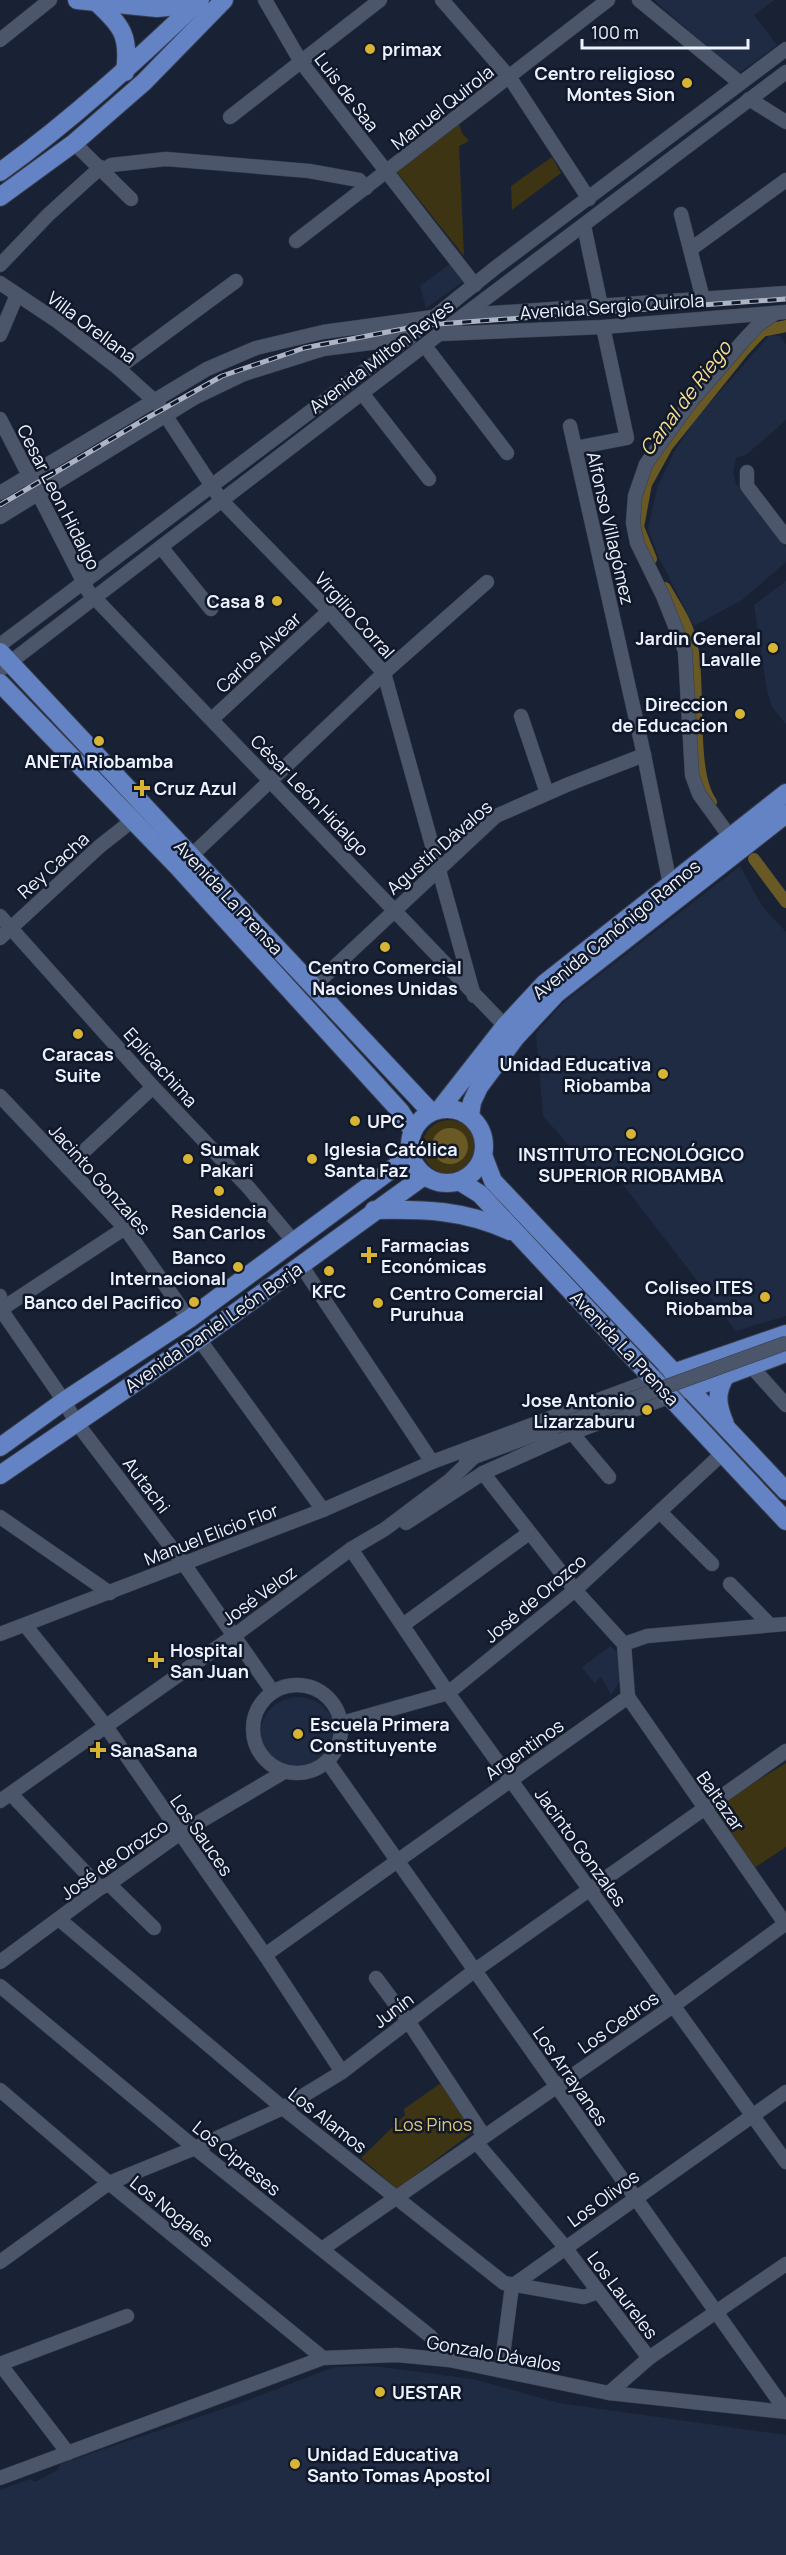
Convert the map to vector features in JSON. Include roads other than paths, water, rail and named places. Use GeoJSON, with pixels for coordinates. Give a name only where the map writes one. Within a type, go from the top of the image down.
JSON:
{"type":"FeatureCollection","features":[{"type":"Feature","properties":{"kind":"main road"},"geometry":{"type":"LineString","coordinates":[[77,0],[157,8],[223,1]]}},
{"type":"Feature","properties":{"kind":"main road"},"geometry":{"type":"LineString","coordinates":[[0,197],[74,143],[144,82],[223,1]]}},
{"type":"Feature","properties":{"kind":"main road"},"geometry":{"type":"LineString","coordinates":[[0,172],[60,128],[125,72],[198,2]]}},
{"type":"Feature","properties":{"kind":"main road"},"geometry":{"type":"LineString","coordinates":[[97,3],[119,23],[128,50],[125,72]]}},
{"type":"Feature","properties":{"kind":"main road","name":"Avenida La Prensa"},"geometry":{"type":"LineString","coordinates":[[3,662],[436,1111]]}},
{"type":"Feature","properties":{"kind":"main road","name":"Avenida La Prensa"},"geometry":{"type":"LineString","coordinates":[[0,683],[133,820],[400,1111],[413,1131]]}},
{"type":"Feature","properties":{"kind":"main road","name":"Avenida Canónigo Ramos"},"geometry":{"type":"LineString","coordinates":[[436,1111],[505,1026],[545,983],[786,793]]}},
{"type":"Feature","properties":{"kind":"main road","name":"Avenida Canónigo Ramos"},"geometry":{"type":"LineString","coordinates":[[470,1116],[472,1102],[479,1087],[516,1036],[556,994],[786,814]]}},
{"type":"Feature","properties":{"kind":"main road"},"geometry":{"type":"LineString","coordinates":[[436,1111],[461,1111],[470,1116],[482,1133],[483,1155],[475,1171],[459,1181],[447,1184],[435,1182],[424,1176],[416,1167],[411,1155],[410,1143],[413,1131],[420,1120],[436,1111]]}},
{"type":"Feature","properties":{"kind":"main road","name":"Avenida Daniel León Borja"},"geometry":{"type":"LineString","coordinates":[[0,1447],[64,1401],[189,1319],[295,1243],[411,1155]]}},
{"type":"Feature","properties":{"kind":"main road","name":"Avenida La Prensa"},"geometry":{"type":"LineString","coordinates":[[483,1155],[493,1181],[786,1491]]}},
{"type":"Feature","properties":{"kind":"main road","name":"Avenida Daniel León Borja"},"geometry":{"type":"LineString","coordinates":[[0,1475],[199,1339],[424,1176]]}},
{"type":"Feature","properties":{"kind":"main road","name":"Avenida La Prensa"},"geometry":{"type":"LineString","coordinates":[[459,1181],[480,1194],[655,1378],[786,1521]]}},
{"type":"Feature","properties":{"kind":"main road"},"geometry":{"type":"LineString","coordinates":[[374,1210],[449,1211],[486,1220],[520,1236]]}},
{"type":"Feature","properties":{"kind":"main road"},"geometry":{"type":"LineString","coordinates":[[674,1373],[786,1334]]}},
{"type":"Feature","properties":{"kind":"main road"},"geometry":{"type":"LineString","coordinates":[[690,1389],[786,1353]]}},
{"type":"Feature","properties":{"kind":"main road"},"geometry":{"type":"LineString","coordinates":[[726,1375],[718,1395],[718,1407],[728,1431]]}},
{"type":"Feature","properties":{"kind":"street"},"geometry":{"type":"LineString","coordinates":[[0,40],[50,0]]}},
{"type":"Feature","properties":{"kind":"street","name":"Luis de Saa"},"geometry":{"type":"LineString","coordinates":[[265,0],[301,62],[475,285]]}},
{"type":"Feature","properties":{"kind":"street"},"geometry":{"type":"LineString","coordinates":[[230,117],[380,0]]}},
{"type":"Feature","properties":{"kind":"street"},"geometry":{"type":"LineString","coordinates":[[442,0],[510,78],[589,199]]}},
{"type":"Feature","properties":{"kind":"street","name":"Manuel Quirola"},"geometry":{"type":"LineString","coordinates":[[296,241],[510,78],[608,0]]}},
{"type":"Feature","properties":{"kind":"street"},"geometry":{"type":"LineString","coordinates":[[639,0],[740,83]]}},
{"type":"Feature","properties":{"kind":"street","name":"Avenida Milton Reyes"},"geometry":{"type":"LineString","coordinates":[[3,662],[210,485],[408,338],[786,50]]}},
{"type":"Feature","properties":{"kind":"street","name":"Avenida Milton Reyes"},"geometry":{"type":"LineString","coordinates":[[0,645],[161,548],[221,500],[786,72]]}},
{"type":"Feature","properties":{"kind":"street"},"geometry":{"type":"LineString","coordinates":[[749,99],[786,122]]}},
{"type":"Feature","properties":{"kind":"street"},"geometry":{"type":"LineString","coordinates":[[74,143],[131,199]]}},
{"type":"Feature","properties":{"kind":"street"},"geometry":{"type":"LineString","coordinates":[[0,265],[48,215],[103,169],[111,165],[166,159],[322,173],[359,180],[366,188]]}},
{"type":"Feature","properties":{"kind":"street"},"geometry":{"type":"LineString","coordinates":[[691,249],[786,180]]}},
{"type":"Feature","properties":{"kind":"street"},"geometry":{"type":"LineString","coordinates":[[681,214],[703,299]]}},
{"type":"Feature","properties":{"kind":"street"},"geometry":{"type":"LineString","coordinates":[[584,226],[601,306]]}},
{"type":"Feature","properties":{"kind":"street"},"geometry":{"type":"LineString","coordinates":[[118,368],[236,281]]}},
{"type":"Feature","properties":{"kind":"street","name":"Villa Orellana"},"geometry":{"type":"LineString","coordinates":[[0,283],[57,321],[118,368],[159,407]]}},
{"type":"Feature","properties":{"kind":"street","name":"Avenida Sergio Quirola"},"geometry":{"type":"LineString","coordinates":[[159,407],[207,369],[256,348],[323,332],[434,317],[786,293]]}},
{"type":"Feature","properties":{"kind":"street"},"geometry":{"type":"LineString","coordinates":[[0,335],[17,295]]}},
{"type":"Feature","properties":{"kind":"street"},"geometry":{"type":"LineString","coordinates":[[730,837],[699,794],[692,775],[685,651],[663,596],[637,543],[633,523],[635,496],[646,464],[689,404],[758,325],[781,312]]}},
{"type":"Feature","properties":{"kind":"street","name":"Avenida Sergio Quirola"},"geometry":{"type":"LineString","coordinates":[[159,407],[194,398],[244,374],[322,349],[440,334],[603,327],[781,312]]}},
{"type":"Feature","properties":{"kind":"street"},"geometry":{"type":"LineString","coordinates":[[575,448],[627,438],[603,327]]}},
{"type":"Feature","properties":{"kind":"street"},"geometry":{"type":"LineString","coordinates":[[425,345],[507,453]]}},
{"type":"Feature","properties":{"kind":"street"},"geometry":{"type":"LineString","coordinates":[[362,393],[429,478]]}},
{"type":"Feature","properties":{"kind":"street"},"geometry":{"type":"LineString","coordinates":[[0,493],[159,407]]}},
{"type":"Feature","properties":{"kind":"street"},"geometry":{"type":"LineString","coordinates":[[0,517],[38,493],[159,407]]}},
{"type":"Feature","properties":{"kind":"street","name":"Virgilio Corral"},"geometry":{"type":"LineString","coordinates":[[159,407],[221,500],[329,610],[384,673],[474,996]]}},
{"type":"Feature","properties":{"kind":"street","name":"Cesar Leon Hidalgo"},"geometry":{"type":"LineString","coordinates":[[0,419],[88,590]]}},
{"type":"Feature","properties":{"kind":"street","name":"Alfonso Villagómez"},"geometry":{"type":"LineString","coordinates":[[570,426],[644,755],[670,884]]}},
{"type":"Feature","properties":{"kind":"street"},"geometry":{"type":"LineString","coordinates":[[747,472],[747,486],[786,537]]}},
{"type":"Feature","properties":{"kind":"street"},"geometry":{"type":"LineString","coordinates":[[161,548],[210,609]]}},
{"type":"Feature","properties":{"kind":"street"},"geometry":{"type":"LineString","coordinates":[[191,856],[272,782],[384,673],[487,582]]}},
{"type":"Feature","properties":{"kind":"street","name":"César León Hidalgo"},"geometry":{"type":"LineString","coordinates":[[88,590],[505,1026]]}},
{"type":"Feature","properties":{"kind":"street","name":"Carlos Alvear"},"geometry":{"type":"LineString","coordinates":[[212,719],[329,610]]}},
{"type":"Feature","properties":{"kind":"street"},"geometry":{"type":"LineString","coordinates":[[521,716],[547,794]]}},
{"type":"Feature","properties":{"kind":"street","name":"Agustín Dávalos"},"geometry":{"type":"LineString","coordinates":[[314,986],[438,867],[496,816],[644,755]]}},
{"type":"Feature","properties":{"kind":"street","name":"Rey Cacha"},"geometry":{"type":"LineString","coordinates":[[0,938],[100,846],[133,820]]}},
{"type":"Feature","properties":{"kind":"street","name":"Eplicachima"},"geometry":{"type":"LineString","coordinates":[[0,916],[153,1087],[248,1187],[295,1243]]}},
{"type":"Feature","properties":{"kind":"street"},"geometry":{"type":"LineString","coordinates":[[67,1167],[153,1087]]}},
{"type":"Feature","properties":{"kind":"street","name":"Jacinto Gonzales"},"geometry":{"type":"LineString","coordinates":[[0,1096],[124,1228],[189,1319]]}},
{"type":"Feature","properties":{"kind":"street"},"geometry":{"type":"LineString","coordinates":[[1,1305],[124,1228]]}},
{"type":"Feature","properties":{"kind":"street"},"geometry":{"type":"LineString","coordinates":[[301,1265],[432,1462]]}},
{"type":"Feature","properties":{"kind":"street","name":"Autachi"},"geometry":{"type":"LineString","coordinates":[[1,1305],[76,1422],[184,1564],[273,1692]]}},
{"type":"Feature","properties":{"kind":"street"},"geometry":{"type":"LineString","coordinates":[[199,1339],[323,1510]]}},
{"type":"Feature","properties":{"kind":"street"},"geometry":{"type":"LineString","coordinates":[[347,1497],[445,1464],[473,1458],[786,1343]]}},
{"type":"Feature","properties":{"kind":"street"},"geometry":{"type":"LineString","coordinates":[[752,1366],[786,1405]]}},
{"type":"Feature","properties":{"kind":"street","name":"Manuel Elicio Flor"},"geometry":{"type":"LineString","coordinates":[[0,1634],[323,1510],[347,1497],[432,1462],[655,1378],[674,1373]]}},
{"type":"Feature","properties":{"kind":"street"},"geometry":{"type":"LineString","coordinates":[[385,1529],[400,1527],[483,1473],[572,1433],[690,1389]]}},
{"type":"Feature","properties":{"kind":"street"},"geometry":{"type":"LineString","coordinates":[[572,1433],[609,1477]]}},
{"type":"Feature","properties":{"kind":"street","name":"José de Orozco"},"geometry":{"type":"LineString","coordinates":[[342,1723],[448,1693],[575,1590],[723,1453]]}},
{"type":"Feature","properties":{"kind":"street","name":"José Veloz"},"geometry":{"type":"LineString","coordinates":[[5,1797],[235,1635],[351,1549],[385,1529],[450,1480],[473,1458]]}},
{"type":"Feature","properties":{"kind":"street"},"geometry":{"type":"LineString","coordinates":[[483,1473],[575,1590],[624,1644],[628,1697]]}},
{"type":"Feature","properties":{"kind":"street"},"geometry":{"type":"LineString","coordinates":[[660,1512],[712,1564]]}},
{"type":"Feature","properties":{"kind":"street"},"geometry":{"type":"LineString","coordinates":[[0,1517],[110,1593]]}},
{"type":"Feature","properties":{"kind":"street"},"geometry":{"type":"LineString","coordinates":[[404,1625],[529,1533]]}},
{"type":"Feature","properties":{"kind":"street","name":"Jacinto Gonzales"},"geometry":{"type":"LineString","coordinates":[[351,1549],[448,1693],[786,2162]]}},
{"type":"Feature","properties":{"kind":"street"},"geometry":{"type":"LineString","coordinates":[[730,1584],[770,1625]]}},
{"type":"Feature","properties":{"kind":"street","name":"Los Sauces"},"geometry":{"type":"LineString","coordinates":[[25,1624],[105,1725],[265,1955],[342,2072]]}},
{"type":"Feature","properties":{"kind":"street"},"geometry":{"type":"LineString","coordinates":[[624,1644],[647,1636],[786,1624]]}},
{"type":"Feature","properties":{"kind":"street"},"geometry":{"type":"LineString","coordinates":[[284,1772],[270,1765],[259,1753],[253,1737],[254,1719],[261,1704],[273,1692],[287,1686],[301,1685],[315,1689],[327,1697],[342,1723],[338,1744],[327,1761]]}},
{"type":"Feature","properties":{"kind":"street","name":"Argentinos"},"geometry":{"type":"LineString","coordinates":[[265,1955],[628,1697]]}},
{"type":"Feature","properties":{"kind":"street","name":"Baltazar"},"geometry":{"type":"LineString","coordinates":[[628,1697],[786,1925]]}},
{"type":"Feature","properties":{"kind":"street","name":"Junín"},"geometry":{"type":"LineString","coordinates":[[0,2262],[109,2183],[195,2148],[283,2108],[342,2072],[474,1971],[786,1751]]}},
{"type":"Feature","properties":{"kind":"street","name":"José de Orozco"},"geometry":{"type":"LineString","coordinates":[[0,1962],[179,1834],[284,1772],[300,1774],[315,1770],[327,1761]]}},
{"type":"Feature","properties":{"kind":"street","name":"Los Arrayanes"},"geometry":{"type":"LineString","coordinates":[[327,1761],[786,2412]]}},
{"type":"Feature","properties":{"kind":"street"},"geometry":{"type":"LineString","coordinates":[[5,1797],[154,1928]]}},
{"type":"Feature","properties":{"kind":"street","name":"Los Alamos"},"geometry":{"type":"LineString","coordinates":[[60,1920],[283,2108],[396,2195],[504,2283],[584,2297],[598,2292]]}},
{"type":"Feature","properties":{"kind":"street","name":"Los Cedros"},"geometry":{"type":"LineString","coordinates":[[322,2248],[673,2006],[786,1925]]}},
{"type":"Feature","properties":{"kind":"street","name":"Los Laureles"},"geometry":{"type":"LineString","coordinates":[[376,1978],[408,2021],[480,2139],[649,2358]]}},
{"type":"Feature","properties":{"kind":"street","name":"Los Cipreses"},"geometry":{"type":"LineString","coordinates":[[0,1986],[195,2148],[430,2336],[449,2360]]}},
{"type":"Feature","properties":{"kind":"street","name":"Los Nogales"},"geometry":{"type":"LineString","coordinates":[[0,2090],[109,2183],[323,2358]]}},
{"type":"Feature","properties":{"kind":"street","name":"Los Olivos"},"geometry":{"type":"LineString","coordinates":[[512,2286],[634,2197],[786,2092]]}},
{"type":"Feature","properties":{"kind":"street"},"geometry":{"type":"LineString","coordinates":[[609,2393],[649,2358],[786,2264]]}},
{"type":"Feature","properties":{"kind":"street"},"geometry":{"type":"LineString","coordinates":[[501,2370],[512,2286]]}},
{"type":"Feature","properties":{"kind":"street"},"geometry":{"type":"LineString","coordinates":[[68,2453],[0,2364],[127,2316]]}},
{"type":"Feature","properties":{"kind":"street","name":"Gonzalo Dávalos"},"geometry":{"type":"LineString","coordinates":[[0,2478],[323,2358],[397,2355],[449,2360],[609,2393],[786,2412]]}},
{"type":"Feature","properties":{"kind":"waterway","name":"Canal de Riego"},"geometry":{"type":"LineString","coordinates":[[651,559],[638,527],[646,484],[667,446],[762,331],[786,326]]}},
{"type":"Feature","properties":{"kind":"waterway","name":"Canal de Riego"},"geometry":{"type":"LineString","coordinates":[[665,588],[683,619],[690,638],[695,677],[697,748],[704,788],[711,802]]}},
{"type":"Feature","properties":{"kind":"waterway","name":"Canal de Riego"},"geometry":{"type":"LineString","coordinates":[[754,859],[786,902]]}},
{"type":"Feature","properties":{"kind":"railway"},"geometry":{"type":"LineString","coordinates":[[0,505],[222,376],[304,348],[424,325],[786,299]]}},
{"type":"Feature","properties":{"kind":"place","name":"primax"},"geometry":{"type":"Point","coordinates":[370,49]}},
{"type":"Feature","properties":{"kind":"place","name":"Centro religioso Montes Sion"},"geometry":{"type":"Point","coordinates":[687,83]}},
{"type":"Feature","properties":{"kind":"place","name":"Casa 8"},"geometry":{"type":"Point","coordinates":[277,601]}},
{"type":"Feature","properties":{"kind":"place","name":"Jardin General Lavalle"},"geometry":{"type":"Point","coordinates":[773,648]}},
{"type":"Feature","properties":{"kind":"place","name":"Direccion de Educacion"},"geometry":{"type":"Point","coordinates":[740,714]}},
{"type":"Feature","properties":{"kind":"place","name":"ANETA Riobamba"},"geometry":{"type":"Point","coordinates":[99,741]}},
{"type":"Feature","properties":{"kind":"place","name":"Cruz Azul"},"geometry":{"type":"Point","coordinates":[142,788]}},
{"type":"Feature","properties":{"kind":"place","name":"Centro Comercial Naciones Unidas"},"geometry":{"type":"Point","coordinates":[385,947]}},
{"type":"Feature","properties":{"kind":"place","name":"Caracas Suite"},"geometry":{"type":"Point","coordinates":[78,1034]}},
{"type":"Feature","properties":{"kind":"place","name":"Unidad Educativa Riobamba"},"geometry":{"type":"Point","coordinates":[663,1074]}},
{"type":"Feature","properties":{"kind":"place","name":"UPC"},"geometry":{"type":"Point","coordinates":[355,1121]}},
{"type":"Feature","properties":{"kind":"place","name":"INSTITUTO TECNOLÓGICO SUPERIOR RIOBAMBA"},"geometry":{"type":"Point","coordinates":[631,1134]}},
{"type":"Feature","properties":{"kind":"place","name":"Sumak Pakari"},"geometry":{"type":"Point","coordinates":[188,1159]}},
{"type":"Feature","properties":{"kind":"place","name":"Iglesia Católica Santa Faz"},"geometry":{"type":"Point","coordinates":[312,1159]}},
{"type":"Feature","properties":{"kind":"place","name":"Residencia San Carlos"},"geometry":{"type":"Point","coordinates":[219,1191]}},
{"type":"Feature","properties":{"kind":"place","name":"Farmacias Económicas"},"geometry":{"type":"Point","coordinates":[369,1255]}},
{"type":"Feature","properties":{"kind":"place","name":"Banco Internacional"},"geometry":{"type":"Point","coordinates":[238,1267]}},
{"type":"Feature","properties":{"kind":"place","name":"KFC"},"geometry":{"type":"Point","coordinates":[329,1271]}},
{"type":"Feature","properties":{"kind":"place","name":"Coliseo ITES Riobamba"},"geometry":{"type":"Point","coordinates":[765,1297]}},
{"type":"Feature","properties":{"kind":"place","name":"Banco del Pacifico"},"geometry":{"type":"Point","coordinates":[194,1302]}},
{"type":"Feature","properties":{"kind":"place","name":"Centro Comercial Puruhua"},"geometry":{"type":"Point","coordinates":[378,1303]}},
{"type":"Feature","properties":{"kind":"place","name":"Jose Antonio Lizarzaburu"},"geometry":{"type":"Point","coordinates":[647,1410]}},
{"type":"Feature","properties":{"kind":"place","name":"Hospital San Juan"},"geometry":{"type":"Point","coordinates":[156,1660]}},
{"type":"Feature","properties":{"kind":"place","name":"Escuela Primera Constituyente"},"geometry":{"type":"Point","coordinates":[298,1734]}},
{"type":"Feature","properties":{"kind":"place","name":"SanaSana"},"geometry":{"type":"Point","coordinates":[98,1750]}},
{"type":"Feature","properties":{"kind":"place","name":"UESTAR"},"geometry":{"type":"Point","coordinates":[380,2392]}},
{"type":"Feature","properties":{"kind":"place","name":"Unidad Educativa Santo Tomas Apostol"},"geometry":{"type":"Point","coordinates":[295,2464]}},
{"type":"Feature","properties":{"kind":"park label","name":"Los Pinos"},"geometry":{"type":"Point","coordinates":[433,2124]}}]}
